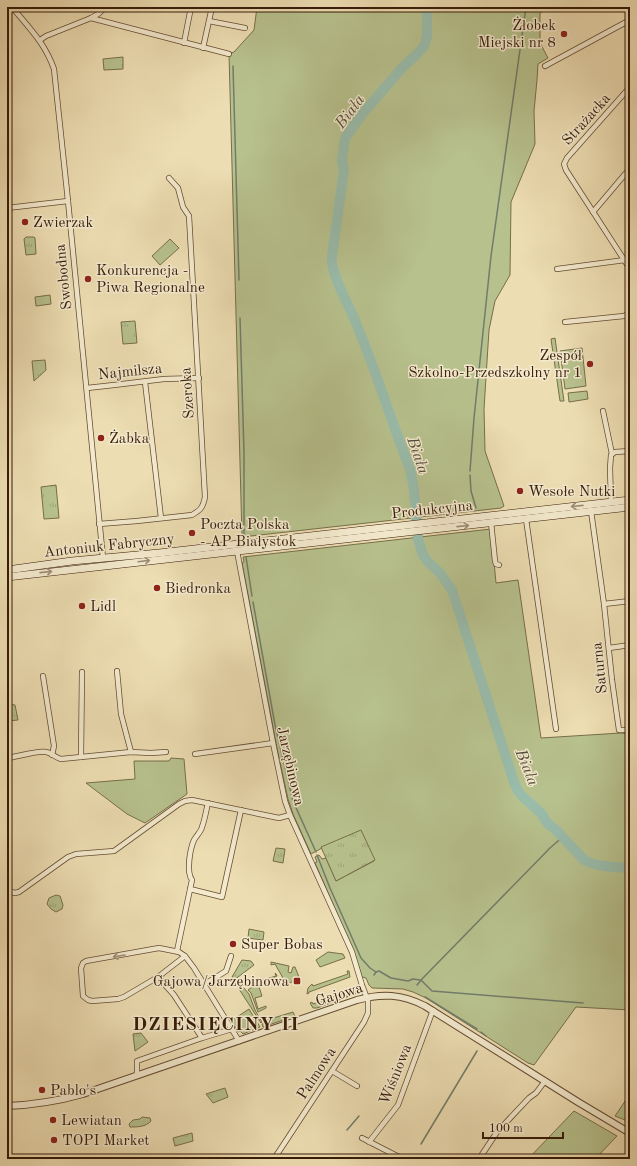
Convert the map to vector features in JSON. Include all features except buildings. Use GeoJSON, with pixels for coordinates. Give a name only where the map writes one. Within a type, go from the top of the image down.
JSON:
{"type":"FeatureCollection","features":[{"type":"Feature","properties":{"kind":"main road","name":"Produkcyjna"},"geometry":{"type":"LineString","coordinates":[[424,527],[630,500]]}},
{"type":"Feature","properties":{"kind":"main road","name":"Produkcyjna"},"geometry":{"type":"LineString","coordinates":[[237,548],[407,528],[526,519],[630,507]]}},
{"type":"Feature","properties":{"kind":"main road","name":"Antoniuk Fabryczny"},"geometry":{"type":"LineString","coordinates":[[7,570],[103,558],[237,548]]}},
{"type":"Feature","properties":{"kind":"main road","name":"Antoniuk Fabryczny"},"geometry":{"type":"LineString","coordinates":[[7,576],[105,566],[237,548]]}},
{"type":"Feature","properties":{"kind":"main road"},"geometry":{"type":"LineString","coordinates":[[103,558],[105,566]]}},
{"type":"Feature","properties":{"kind":"street","name":"Swobodna"},"geometry":{"type":"LineString","coordinates":[[12,7],[40,40],[54,69],[103,558]]}},
{"type":"Feature","properties":{"kind":"street"},"geometry":{"type":"LineString","coordinates":[[40,40],[46,36],[92,18],[106,7]]}},
{"type":"Feature","properties":{"kind":"street"},"geometry":{"type":"LineString","coordinates":[[184,43],[191,7]]}},
{"type":"Feature","properties":{"kind":"street"},"geometry":{"type":"LineString","coordinates":[[203,48],[212,7]]}},
{"type":"Feature","properties":{"kind":"street"},"geometry":{"type":"LineString","coordinates":[[92,18],[229,54]]}},
{"type":"Feature","properties":{"kind":"street"},"geometry":{"type":"LineString","coordinates":[[545,66],[630,20]]}},
{"type":"Feature","properties":{"kind":"street"},"geometry":{"type":"LineString","coordinates":[[208,21],[245,28]]}},
{"type":"Feature","properties":{"kind":"street","name":"Strażacka"},"geometry":{"type":"LineString","coordinates":[[630,87],[567,158],[564,164],[566,170],[630,269]]}},
{"type":"Feature","properties":{"kind":"street"},"geometry":{"type":"LineString","coordinates":[[593,212],[626,173]]}},
{"type":"Feature","properties":{"kind":"street","name":"Szeroka"},"geometry":{"type":"LineString","coordinates":[[99,524],[192,515],[203,506],[205,497],[189,216],[183,207],[178,188],[169,178]]}},
{"type":"Feature","properties":{"kind":"street"},"geometry":{"type":"LineString","coordinates":[[7,208],[68,201]]}},
{"type":"Feature","properties":{"kind":"street"},"geometry":{"type":"LineString","coordinates":[[557,269],[625,260],[630,254]]}},
{"type":"Feature","properties":{"kind":"street"},"geometry":{"type":"LineString","coordinates":[[565,322],[624,316],[630,313]]}},
{"type":"Feature","properties":{"kind":"street","name":"Najmilsza"},"geometry":{"type":"LineString","coordinates":[[87,388],[164,379],[199,378]]}},
{"type":"Feature","properties":{"kind":"street"},"geometry":{"type":"LineString","coordinates":[[145,382],[161,518]]}},
{"type":"Feature","properties":{"kind":"street"},"geometry":{"type":"LineString","coordinates":[[603,411],[612,454],[610,457],[611,502]]}},
{"type":"Feature","properties":{"kind":"street"},"geometry":{"type":"LineString","coordinates":[[612,454],[618,451],[630,451]]}},
{"type":"Feature","properties":{"kind":"street","name":"Saturna"},"geometry":{"type":"LineString","coordinates":[[591,511],[619,730],[630,730]]}},
{"type":"Feature","properties":{"kind":"street"},"geometry":{"type":"LineString","coordinates":[[526,519],[556,729]]}},
{"type":"Feature","properties":{"kind":"street"},"geometry":{"type":"LineString","coordinates":[[491,522],[495,561],[499,566]]}},
{"type":"Feature","properties":{"kind":"street","name":"Jarzębinowa"},"geometry":{"type":"LineString","coordinates":[[237,548],[285,801],[350,946],[366,998]]}},
{"type":"Feature","properties":{"kind":"street"},"geometry":{"type":"LineString","coordinates":[[604,604],[630,601]]}},
{"type":"Feature","properties":{"kind":"street"},"geometry":{"type":"LineString","coordinates":[[608,648],[630,645]]}},
{"type":"Feature","properties":{"kind":"street"},"geometry":{"type":"LineString","coordinates":[[117,671],[121,714],[131,752]]}},
{"type":"Feature","properties":{"kind":"street"},"geometry":{"type":"LineString","coordinates":[[81,757],[82,672]]}},
{"type":"Feature","properties":{"kind":"street"},"geometry":{"type":"LineString","coordinates":[[43,676],[54,746],[52,755]]}},
{"type":"Feature","properties":{"kind":"street"},"geometry":{"type":"LineString","coordinates":[[195,754],[273,743]]}},
{"type":"Feature","properties":{"kind":"street"},"geometry":{"type":"LineString","coordinates":[[7,758],[42,752],[48,752],[56,758],[61,759],[131,752],[166,752]]}},
{"type":"Feature","properties":{"kind":"street"},"geometry":{"type":"LineString","coordinates":[[7,891],[15,893],[20,891],[72,855],[114,851],[182,802],[187,800],[279,818],[290,815]]}},
{"type":"Feature","properties":{"kind":"street"},"geometry":{"type":"LineString","coordinates":[[177,951],[192,880],[190,877],[189,867],[192,850],[194,841],[202,829],[208,803]]}},
{"type":"Feature","properties":{"kind":"street"},"geometry":{"type":"LineString","coordinates":[[190,890],[222,897],[241,810]]}},
{"type":"Feature","properties":{"kind":"street"},"geometry":{"type":"LineString","coordinates":[[185,956],[158,977],[122,998],[92,1001],[83,996],[81,968],[86,960],[159,948],[177,951],[185,956],[205,984],[239,1041]]}},
{"type":"Feature","properties":{"kind":"street"},"geometry":{"type":"LineString","coordinates":[[205,984],[226,971],[231,956]]}},
{"type":"Feature","properties":{"kind":"street"},"geometry":{"type":"LineString","coordinates":[[158,977],[174,995],[202,1038]]}},
{"type":"Feature","properties":{"kind":"street","name":"Gajowa"},"geometry":{"type":"LineString","coordinates":[[7,1106],[27,1106],[68,1098],[366,998],[384,995],[402,996],[433,1010],[630,1133]]}},
{"type":"Feature","properties":{"kind":"street","name":"Palmowa"},"geometry":{"type":"LineString","coordinates":[[274,1159],[367,1016],[368,1007],[366,998]]}},
{"type":"Feature","properties":{"kind":"street","name":"Wiśniowa"},"geometry":{"type":"LineString","coordinates":[[369,1142],[398,1105],[433,1010]]}},
{"type":"Feature","properties":{"kind":"street"},"geometry":{"type":"LineString","coordinates":[[137,1076],[137,1061],[232,1029]]}},
{"type":"Feature","properties":{"kind":"street"},"geometry":{"type":"LineString","coordinates":[[332,1071],[357,1086]]}},
{"type":"Feature","properties":{"kind":"street"},"geometry":{"type":"LineString","coordinates":[[480,1159],[498,1132],[529,1098],[536,1093],[545,1081]]}},
{"type":"Feature","properties":{"kind":"street"},"geometry":{"type":"LineString","coordinates":[[362,1138],[399,1157]]}},
{"type":"Feature","properties":{"kind":"green space"},"geometry":{"type":"Polygon","coordinates":[[[257,7],[550,7],[540,13],[539,41],[548,58],[538,64],[534,111],[535,144],[511,202],[510,275],[495,301],[489,330],[484,409],[485,451],[504,506],[501,508],[242,537],[229,54],[234,52],[254,30],[257,7]]]}},
{"type":"Feature","properties":{"kind":"green space"},"geometry":{"type":"Polygon","coordinates":[[[123,57],[123,69],[104,70],[103,59],[123,57]]]}},
{"type":"Feature","properties":{"kind":"green space"},"geometry":{"type":"Polygon","coordinates":[[[26,237],[35,238],[36,254],[26,255],[24,239],[26,237]]]}},
{"type":"Feature","properties":{"kind":"green space"},"geometry":{"type":"Polygon","coordinates":[[[170,239],[179,248],[160,265],[152,256],[170,239]]]}},
{"type":"Feature","properties":{"kind":"green space"},"geometry":{"type":"Polygon","coordinates":[[[50,295],[51,304],[36,306],[35,297],[50,295]]]}},
{"type":"Feature","properties":{"kind":"green space"},"geometry":{"type":"Polygon","coordinates":[[[135,321],[137,343],[123,344],[121,322],[135,321]]]}},
{"type":"Feature","properties":{"kind":"green space"},"geometry":{"type":"Polygon","coordinates":[[[555,338],[564,401],[560,401],[551,339],[555,338]]]}},
{"type":"Feature","properties":{"kind":"green space"},"geometry":{"type":"Polygon","coordinates":[[[582,348],[586,386],[565,389],[560,351],[582,348]]]}},
{"type":"Feature","properties":{"kind":"green space"},"geometry":{"type":"Polygon","coordinates":[[[45,360],[46,370],[34,381],[32,361],[45,360]]]}},
{"type":"Feature","properties":{"kind":"green space"},"geometry":{"type":"Polygon","coordinates":[[[587,391],[588,399],[569,402],[568,393],[587,391]]]}},
{"type":"Feature","properties":{"kind":"green space"},"geometry":{"type":"Polygon","coordinates":[[[56,485],[59,518],[44,519],[41,487],[56,485]]]}},
{"type":"Feature","properties":{"kind":"green space"},"geometry":{"type":"Polygon","coordinates":[[[491,529],[496,583],[518,580],[541,738],[621,733],[630,734],[630,1010],[576,1007],[534,1065],[528,1063],[426,998],[403,989],[372,988],[366,978],[362,977],[354,952],[315,863],[317,862],[315,857],[319,855],[322,859],[326,858],[336,881],[374,861],[321,847],[322,848],[311,854],[293,814],[288,799],[278,753],[242,563],[244,562],[243,557],[491,529]]]}},
{"type":"Feature","properties":{"kind":"green space"},"geometry":{"type":"Polygon","coordinates":[[[8,704],[15,705],[18,720],[7,721],[8,704]]]}},
{"type":"Feature","properties":{"kind":"green space"},"geometry":{"type":"Polygon","coordinates":[[[171,758],[184,759],[187,794],[145,823],[127,814],[86,783],[135,779],[134,761],[169,761],[171,758]]]}},
{"type":"Feature","properties":{"kind":"green space"},"geometry":{"type":"Polygon","coordinates":[[[361,830],[375,860],[336,881],[321,847],[361,830]]]}},
{"type":"Feature","properties":{"kind":"green space"},"geometry":{"type":"Polygon","coordinates":[[[276,848],[285,849],[283,863],[273,861],[276,848]]]}},
{"type":"Feature","properties":{"kind":"green space"},"geometry":{"type":"Polygon","coordinates":[[[56,895],[60,896],[63,905],[62,909],[56,912],[47,904],[49,898],[56,895]]]}},
{"type":"Feature","properties":{"kind":"green space"},"geometry":{"type":"Polygon","coordinates":[[[249,929],[264,932],[263,940],[248,938],[249,929]]]}},
{"type":"Feature","properties":{"kind":"green space"},"geometry":{"type":"Polygon","coordinates":[[[328,952],[343,954],[345,958],[320,967],[316,960],[328,952]]]}},
{"type":"Feature","properties":{"kind":"green space"},"geometry":{"type":"Polygon","coordinates":[[[242,960],[251,961],[254,965],[234,980],[232,977],[242,960]]]}},
{"type":"Feature","properties":{"kind":"green space"},"geometry":{"type":"Polygon","coordinates":[[[271,962],[289,966],[288,972],[291,973],[293,967],[295,967],[299,977],[287,985],[275,964],[271,965],[271,962]]]}},
{"type":"Feature","properties":{"kind":"green space"},"geometry":{"type":"Polygon","coordinates":[[[347,971],[349,971],[350,977],[307,994],[308,988],[312,984],[313,986],[348,974],[347,971]]]}},
{"type":"Feature","properties":{"kind":"green space"},"geometry":{"type":"Polygon","coordinates":[[[275,973],[277,975],[276,977],[258,984],[262,996],[255,998],[258,1009],[266,1006],[266,1008],[258,1012],[251,993],[248,990],[260,981],[276,976],[275,973]]]}},
{"type":"Feature","properties":{"kind":"green space"},"geometry":{"type":"Polygon","coordinates":[[[243,987],[249,994],[255,1010],[262,1022],[261,1023],[239,989],[243,987]]]}},
{"type":"Feature","properties":{"kind":"green space"},"geometry":{"type":"Polygon","coordinates":[[[353,987],[357,989],[357,993],[317,1008],[313,1008],[310,1003],[312,1002],[313,1004],[354,990],[353,987]]]}},
{"type":"Feature","properties":{"kind":"green space"},"geometry":{"type":"Polygon","coordinates":[[[249,1009],[260,1027],[243,1034],[240,1031],[238,1032],[231,1021],[249,1009]]]}},
{"type":"Feature","properties":{"kind":"green space"},"geometry":{"type":"Polygon","coordinates":[[[293,1012],[295,1016],[263,1027],[262,1024],[265,1023],[262,1018],[265,1017],[267,1020],[293,1012]]]}},
{"type":"Feature","properties":{"kind":"green space"},"geometry":{"type":"Polygon","coordinates":[[[141,1033],[148,1042],[135,1051],[133,1034],[141,1033]]]}},
{"type":"Feature","properties":{"kind":"green space"},"geometry":{"type":"Polygon","coordinates":[[[225,1088],[228,1097],[213,1103],[206,1094],[225,1088]]]}},
{"type":"Feature","properties":{"kind":"green space"},"geometry":{"type":"Polygon","coordinates":[[[630,1094],[630,1122],[615,1116],[630,1094]]]}},
{"type":"Feature","properties":{"kind":"green space"},"geometry":{"type":"Polygon","coordinates":[[[574,1111],[617,1136],[595,1159],[528,1159],[574,1111]]]}},
{"type":"Feature","properties":{"kind":"green space"},"geometry":{"type":"Polygon","coordinates":[[[142,1117],[150,1118],[151,1121],[144,1126],[130,1127],[129,1124],[133,1120],[140,1119],[142,1117]]]}},
{"type":"Feature","properties":{"kind":"green space"},"geometry":{"type":"Polygon","coordinates":[[[192,1133],[193,1141],[175,1146],[173,1138],[192,1133]]]}},
{"type":"Feature","properties":{"kind":"waterway","name":"Biała"},"geometry":{"type":"LineString","coordinates":[[427,7],[427,36],[424,46],[402,68],[364,112],[345,138],[342,161],[344,170],[332,263],[336,278],[368,354],[410,469],[414,490],[418,539],[423,555],[440,573],[452,590],[518,791],[541,813],[548,824],[555,829],[584,860],[600,865],[630,868]]}},
{"type":"Feature","properties":{"kind":"waterway"},"geometry":{"type":"LineString","coordinates":[[470,471],[491,256],[526,7]]}},
{"type":"Feature","properties":{"kind":"waterway"},"geometry":{"type":"LineString","coordinates":[[233,66],[239,280]]}},
{"type":"Feature","properties":{"kind":"waterway"},"geometry":{"type":"LineString","coordinates":[[240,318],[244,452],[244,525]]}},
{"type":"Feature","properties":{"kind":"waterway"},"geometry":{"type":"LineString","coordinates":[[470,475],[471,491],[476,508]]}},
{"type":"Feature","properties":{"kind":"waterway"},"geometry":{"type":"LineString","coordinates":[[244,529],[244,536]]}},
{"type":"Feature","properties":{"kind":"waterway"},"geometry":{"type":"LineString","coordinates":[[246,557],[252,596]]}},
{"type":"Feature","properties":{"kind":"waterway"},"geometry":{"type":"LineString","coordinates":[[253,602],[275,725],[293,801],[316,852]]}},
{"type":"Feature","properties":{"kind":"waterway"},"geometry":{"type":"LineString","coordinates":[[417,985],[550,848],[564,838]]}},
{"type":"Feature","properties":{"kind":"waterway"},"geometry":{"type":"LineString","coordinates":[[317,855],[361,958],[376,972]]}},
{"type":"Feature","properties":{"kind":"waterway"},"geometry":{"type":"LineString","coordinates":[[374,975],[379,971],[391,978],[408,981],[413,979],[420,980]]}},
{"type":"Feature","properties":{"kind":"waterway"},"geometry":{"type":"LineString","coordinates":[[421,980],[432,991],[583,1003]]}},
{"type":"Feature","properties":{"kind":"waterway"},"geometry":{"type":"LineString","coordinates":[[425,997],[477,1029]]}},
{"type":"Feature","properties":{"kind":"waterway"},"geometry":{"type":"LineString","coordinates":[[481,1032],[486,1036]]}},
{"type":"Feature","properties":{"kind":"waterway"},"geometry":{"type":"LineString","coordinates":[[421,1144],[477,1051]]}},
{"type":"Feature","properties":{"kind":"waterway"},"geometry":{"type":"LineString","coordinates":[[347,1130],[359,1116]]}},
{"type":"Feature","properties":{"kind":"place","name":"Żłobek Miejski nr 8"},"geometry":{"type":"Point","coordinates":[564,34]}},
{"type":"Feature","properties":{"kind":"place","name":"Zwierzak"},"geometry":{"type":"Point","coordinates":[25,222]}},
{"type":"Feature","properties":{"kind":"place","name":"Konkurencja - Piwa Regionalne"},"geometry":{"type":"Point","coordinates":[88,279]}},
{"type":"Feature","properties":{"kind":"place","name":"Zespół Szkolno-Przedszkolny nr 1"},"geometry":{"type":"Point","coordinates":[590,364]}},
{"type":"Feature","properties":{"kind":"place","name":"Żabka"},"geometry":{"type":"Point","coordinates":[101,438]}},
{"type":"Feature","properties":{"kind":"place","name":"Wesołe Nutki"},"geometry":{"type":"Point","coordinates":[520,491]}},
{"type":"Feature","properties":{"kind":"place","name":"Poczta Polska - AP Białystok"},"geometry":{"type":"Point","coordinates":[192,533]}},
{"type":"Feature","properties":{"kind":"place","name":"Biedronka"},"geometry":{"type":"Point","coordinates":[157,588]}},
{"type":"Feature","properties":{"kind":"place","name":"Lidl"},"geometry":{"type":"Point","coordinates":[82,606]}},
{"type":"Feature","properties":{"kind":"place","name":"Super Bobas"},"geometry":{"type":"Point","coordinates":[233,944]}},
{"type":"Feature","properties":{"kind":"place","name":"Gajowa/Jarzębinowa"},"geometry":{"type":"Point","coordinates":[297,981]}},
{"type":"Feature","properties":{"kind":"place","name":"Pablo's"},"geometry":{"type":"Point","coordinates":[42,1090]}},
{"type":"Feature","properties":{"kind":"place","name":"Lewiatan"},"geometry":{"type":"Point","coordinates":[53,1120]}},
{"type":"Feature","properties":{"kind":"place","name":"TOPI Market"},"geometry":{"type":"Point","coordinates":[54,1140]}},
{"type":"Feature","properties":{"kind":"district","name":"DZIESIĘCINY II"},"geometry":{"type":"Point","coordinates":[216,1023]}}]}
